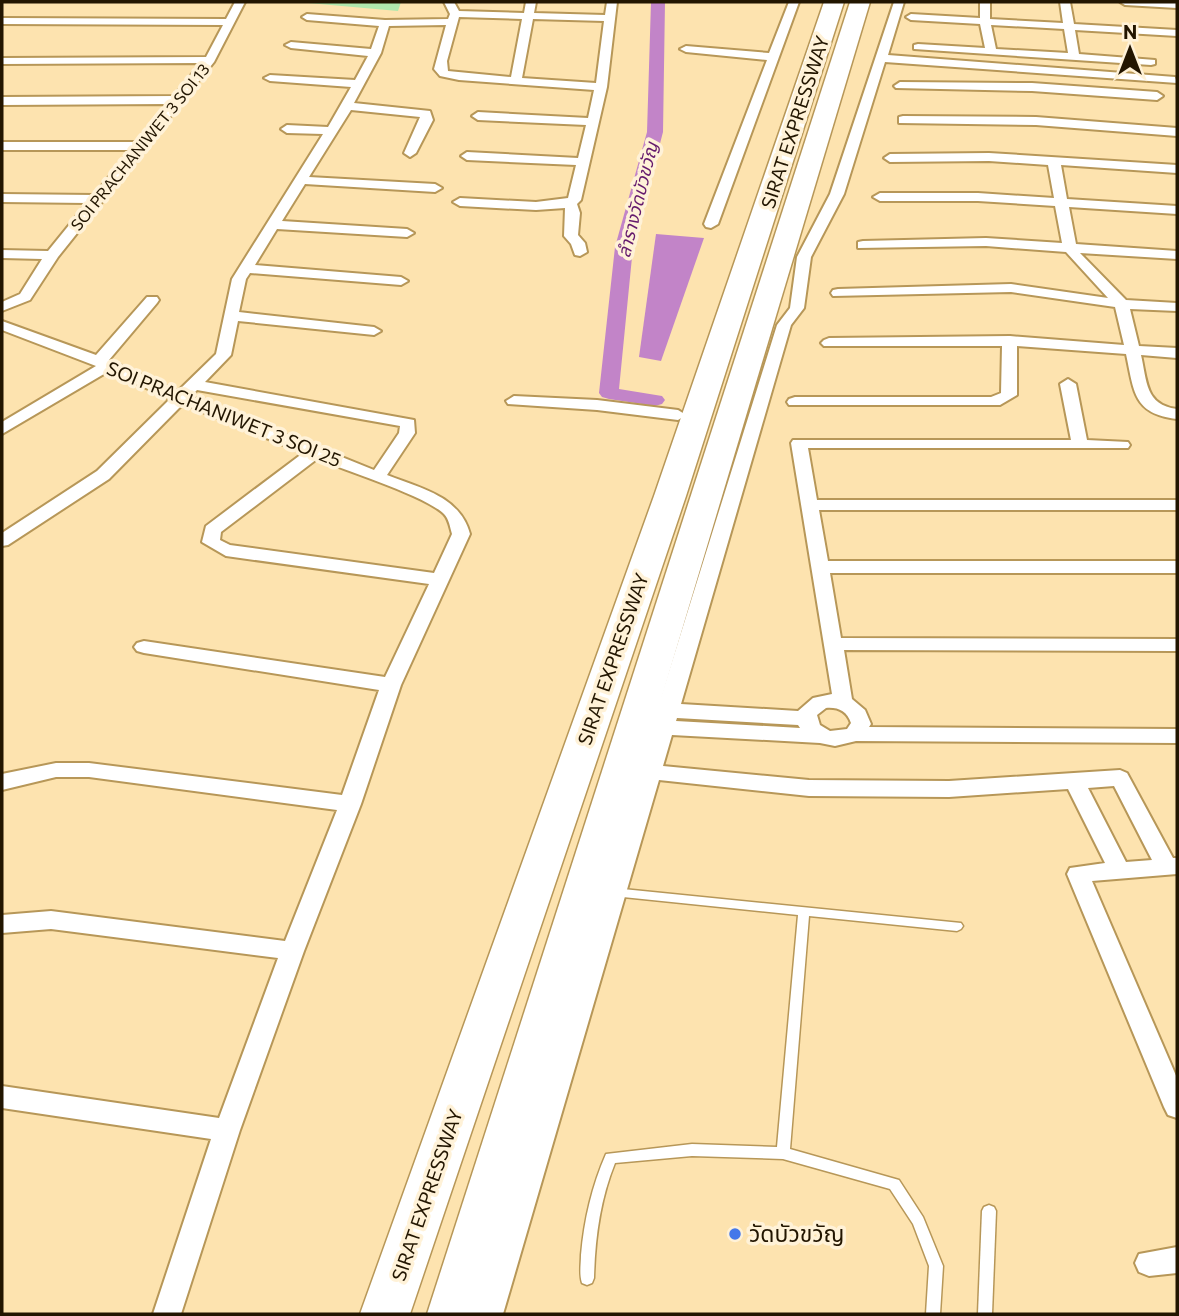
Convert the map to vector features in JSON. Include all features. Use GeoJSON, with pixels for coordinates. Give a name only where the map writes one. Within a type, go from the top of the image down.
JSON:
{"type":"FeatureCollection","features":[{"type":"Feature","properties":{"kind":"highway","name":"SIRAT EXPRESSWAY"},"geometry":{"type":"LineString","coordinates":[[385,1314],[670,496],[834,2]]}},
{"type":"Feature","properties":{"kind":"highway","name":"SIRAT EXPRESSWAY"},"geometry":{"type":"LineString","coordinates":[[452,1314],[860,2]]}},
{"type":"Feature","properties":{"kind":"street","name":"SOI PRACHANIWET 3 SOI 13"},"geometry":{"type":"LineString","coordinates":[[2,307],[24,297],[52,255],[210,61],[240,2]]}},
{"type":"Feature","properties":{"kind":"street"},"geometry":{"type":"LineString","coordinates":[[449,2],[454,18],[441,61],[440,69],[444,74],[601,87]]}},
{"type":"Feature","properties":{"kind":"street"},"geometry":{"type":"LineString","coordinates":[[516,81],[531,2]]}},
{"type":"Feature","properties":{"kind":"street"},"geometry":{"type":"LineString","coordinates":[[460,202],[547,206],[574,200],[601,87],[612,2]]}},
{"type":"Feature","properties":{"kind":"street"},"geometry":{"type":"LineString","coordinates":[[711,224],[794,2]]}},
{"type":"Feature","properties":{"kind":"street"},"geometry":{"type":"LineString","coordinates":[[985,2],[985,22],[991,52]]}},
{"type":"Feature","properties":{"kind":"street"},"geometry":{"type":"LineString","coordinates":[[1065,2],[1074,57]]}},
{"type":"Feature","properties":{"kind":"street"},"geometry":{"type":"LineString","coordinates":[[1125,2],[1177,5]]}},
{"type":"Feature","properties":{"kind":"street"},"geometry":{"type":"LineString","coordinates":[[489,1314],[784,325],[797,308],[804,257],[837,194],[881,55],[905,10],[985,22],[1175,36]]}},
{"type":"Feature","properties":{"kind":"street"},"geometry":{"type":"LineString","coordinates":[[307,17],[386,23],[528,16],[610,18]]}},
{"type":"Feature","properties":{"kind":"street"},"geometry":{"type":"LineString","coordinates":[[2,21],[230,22]]}},
{"type":"Feature","properties":{"kind":"street"},"geometry":{"type":"LineString","coordinates":[[2,541],[103,475],[223,355],[236,287],[245,268],[348,106],[386,23]]}},
{"type":"Feature","properties":{"kind":"street"},"geometry":{"type":"LineString","coordinates":[[291,45],[374,53]]}},
{"type":"Feature","properties":{"kind":"street"},"geometry":{"type":"LineString","coordinates":[[918,47],[1151,62]]}},
{"type":"Feature","properties":{"kind":"street"},"geometry":{"type":"LineString","coordinates":[[686,49],[773,57]]}},
{"type":"Feature","properties":{"kind":"street"},"geometry":{"type":"LineString","coordinates":[[881,55],[1174,76]]}},
{"type":"Feature","properties":{"kind":"street"},"geometry":{"type":"LineString","coordinates":[[2,61],[210,61]]}},
{"type":"Feature","properties":{"kind":"street"},"geometry":{"type":"LineString","coordinates":[[270,78],[359,84]]}},
{"type":"Feature","properties":{"kind":"street"},"geometry":{"type":"LineString","coordinates":[[900,86],[1034,104],[1177,132]]}},
{"type":"Feature","properties":{"kind":"street"},"geometry":{"type":"LineString","coordinates":[[903,120],[1034,104],[1157,96]]}},
{"type":"Feature","properties":{"kind":"street"},"geometry":{"type":"LineString","coordinates":[[2,101],[177,100]]}},
{"type":"Feature","properties":{"kind":"street"},"geometry":{"type":"LineString","coordinates":[[348,106],[426,114],[428,120],[410,153]]}},
{"type":"Feature","properties":{"kind":"street"},"geometry":{"type":"LineString","coordinates":[[478,116],[593,122]]}},
{"type":"Feature","properties":{"kind":"street"},"geometry":{"type":"LineString","coordinates":[[276,143],[284,125],[332,131]]}},
{"type":"Feature","properties":{"kind":"street"},"geometry":{"type":"LineString","coordinates":[[2,146],[141,146]]}},
{"type":"Feature","properties":{"kind":"street"},"geometry":{"type":"LineString","coordinates":[[467,156],[584,162]]}},
{"type":"Feature","properties":{"kind":"street"},"geometry":{"type":"LineString","coordinates":[[890,158],[1054,159],[1177,169]]}},
{"type":"Feature","properties":{"kind":"street"},"geometry":{"type":"LineString","coordinates":[[1054,159],[1069,246],[1076,257],[1122,304],[1143,398],[1160,412],[1177,414]]}},
{"type":"Feature","properties":{"kind":"street"},"geometry":{"type":"LineString","coordinates":[[301,180],[435,188]]}},
{"type":"Feature","properties":{"kind":"street"},"geometry":{"type":"LineString","coordinates":[[880,197],[1061,200],[1177,210]]}},
{"type":"Feature","properties":{"kind":"street"},"geometry":{"type":"LineString","coordinates":[[2,198],[97,199]]}},
{"type":"Feature","properties":{"kind":"street"},"geometry":{"type":"LineString","coordinates":[[570,203],[573,213],[571,236],[579,243],[580,252]]}},
{"type":"Feature","properties":{"kind":"street"},"geometry":{"type":"LineString","coordinates":[[273,225],[407,233]]}},
{"type":"Feature","properties":{"kind":"street"},"geometry":{"type":"LineString","coordinates":[[863,245],[966,242],[1069,246],[1177,255]]}},
{"type":"Feature","properties":{"kind":"street"},"geometry":{"type":"LineString","coordinates":[[2,254],[52,255]]}},
{"type":"Feature","properties":{"kind":"street"},"geometry":{"type":"LineString","coordinates":[[245,268],[401,281]]}},
{"type":"Feature","properties":{"kind":"street"},"geometry":{"type":"LineString","coordinates":[[838,293],[1011,288],[1122,304],[1177,307]]}},
{"type":"Feature","properties":{"kind":"street"},"geometry":{"type":"LineString","coordinates":[[2,429],[104,364],[152,300]]}},
{"type":"Feature","properties":{"kind":"street"},"geometry":{"type":"LineString","coordinates":[[232,316],[374,331]]}},
{"type":"Feature","properties":{"kind":"street","name":"SOI PRACHANIWET 3 SOI 25"},"geometry":{"type":"LineString","coordinates":[[5,329],[104,364],[445,506],[458,517],[461,534],[439,580]]}},
{"type":"Feature","properties":{"kind":"street"},"geometry":{"type":"LineString","coordinates":[[796,402],[994,402],[1009,395],[1010,341]]}},
{"type":"Feature","properties":{"kind":"street"},"geometry":{"type":"LineString","coordinates":[[829,342],[1010,341],[1177,352]]}},
{"type":"Feature","properties":{"kind":"street"},"geometry":{"type":"LineString","coordinates":[[1068,384],[1080,445]]}},
{"type":"Feature","properties":{"kind":"street"},"geometry":{"type":"LineString","coordinates":[[195,385],[408,423],[407,433],[377,477]]}},
{"type":"Feature","properties":{"kind":"street"},"geometry":{"type":"LineString","coordinates":[[514,401],[597,405],[678,415]]}},
{"type":"Feature","properties":{"kind":"street"},"geometry":{"type":"LineString","coordinates":[[843,703],[799,443],[1122,445]]}},
{"type":"Feature","properties":{"kind":"street"},"geometry":{"type":"LineString","coordinates":[[167,1314],[227,1130],[292,951],[350,804],[391,685],[439,580],[226,550],[212,542],[212,530],[315,452]]}},
{"type":"Feature","properties":{"kind":"street"},"geometry":{"type":"LineString","coordinates":[[809,505],[1177,505]]}},
{"type":"Feature","properties":{"kind":"street"},"geometry":{"type":"LineString","coordinates":[[820,567],[1177,567]]}},
{"type":"Feature","properties":{"kind":"street"},"geometry":{"type":"LineString","coordinates":[[833,645],[1177,645]]}},
{"type":"Feature","properties":{"kind":"street"},"geometry":{"type":"LineString","coordinates":[[144,647],[391,685]]}},
{"type":"Feature","properties":{"kind":"street"},"geometry":{"type":"LineString","coordinates":[[818,736],[806,719],[810,707],[817,703],[834,701],[851,706],[861,718],[861,724],[854,734]]}},
{"type":"Feature","properties":{"kind":"street"},"geometry":{"type":"LineString","coordinates":[[665,718],[806,719]]}},
{"type":"Feature","properties":{"kind":"street"},"geometry":{"type":"LineString","coordinates":[[665,718],[838,739],[854,734],[1177,736]]}},
{"type":"Feature","properties":{"kind":"street"},"geometry":{"type":"LineString","coordinates":[[2,782],[56,770],[89,770],[350,804]]}},
{"type":"Feature","properties":{"kind":"street"},"geometry":{"type":"LineString","coordinates":[[649,772],[809,788],[950,789],[1120,778],[1171,866],[1078,874],[1177,1107]]}},
{"type":"Feature","properties":{"kind":"street"},"geometry":{"type":"LineString","coordinates":[[1074,781],[1119,870]]}},
{"type":"Feature","properties":{"kind":"street"},"geometry":{"type":"LineString","coordinates":[[2,924],[51,920],[292,951]]}},
{"type":"Feature","properties":{"kind":"street"},"geometry":{"type":"LineString","coordinates":[[2,1097],[227,1130]]}},
{"type":"Feature","properties":{"kind":"street"},"geometry":{"type":"LineString","coordinates":[[1149,1263],[1177,1260]]}},
{"type":"Feature","properties":{"kind":"lane"},"geometry":{"type":"LineString","coordinates":[[613,892],[957,926]]}},
{"type":"Feature","properties":{"kind":"lane"},"geometry":{"type":"LineString","coordinates":[[783,1153],[804,911]]}},
{"type":"Feature","properties":{"kind":"lane"},"geometry":{"type":"LineString","coordinates":[[587,1278],[589,1229],[599,1184],[611,1158],[692,1150],[783,1153],[894,1184],[918,1222],[936,1266],[933,1314]]}},
{"type":"Feature","properties":{"kind":"lane"},"geometry":{"type":"LineString","coordinates":[[985,1314],[989,1211]]}},
{"type":"Feature","properties":{"kind":"green space"},"geometry":{"type":"Polygon","coordinates":[[[297,2],[401,2],[398,11],[297,2]]]}},
{"type":"Feature","properties":{"kind":"shaded area"},"geometry":{"type":"Polygon","coordinates":[[[656,234],[704,238],[661,361],[639,357],[656,234]]]}},
{"type":"Feature","properties":{"kind":"waterway","name":"ลำรางวัดบัวขวัญ"},"geometry":{"type":"LineString","coordinates":[[655,400],[609,393],[624,247],[655,132],[658,2]]}},
{"type":"Feature","properties":{"kind":"place","name":"วัดบัวขวัญ"},"geometry":{"type":"Point","coordinates":[735,1234]}}]}
